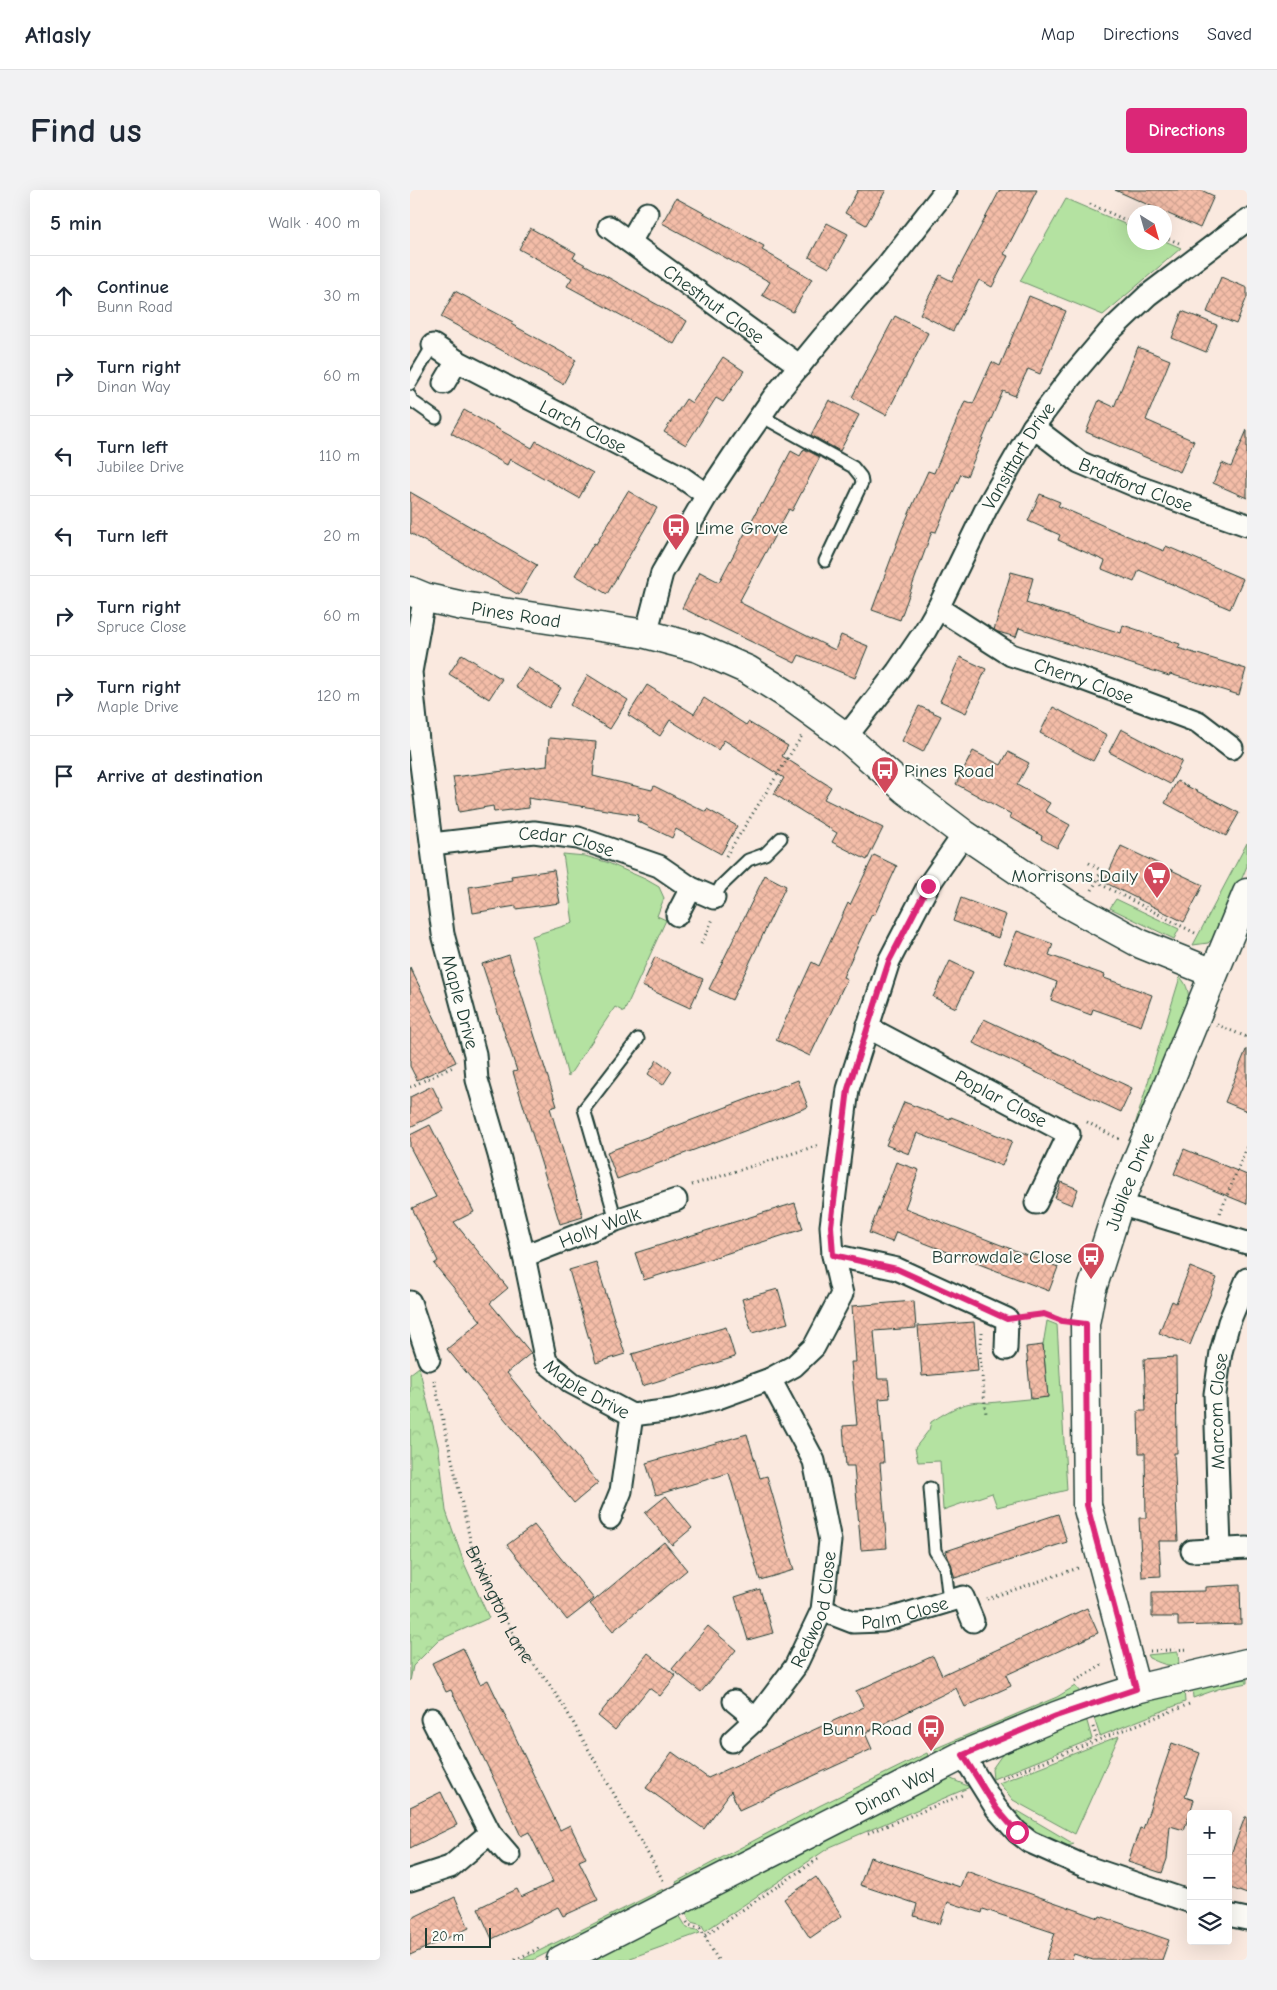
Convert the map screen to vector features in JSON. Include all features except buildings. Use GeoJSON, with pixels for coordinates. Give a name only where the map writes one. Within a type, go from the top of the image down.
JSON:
{"type":"FeatureCollection","features":[{"type":"Feature","properties":{"kind":"street"},"geometry":{"type":"LineString","coordinates":[[646,634],[662,572],[707,495],[761,416],[800,366],[885,268],[946,190]]}},
{"type":"Feature","properties":{"kind":"street"},"geometry":{"type":"LineString","coordinates":[[630,242],[647,213]]}},
{"type":"Feature","properties":{"kind":"street","name":"Vansittart Drive"},"geometry":{"type":"LineString","coordinates":[[846,737],[897,672],[938,608],[987,507],[1033,427],[1070,378],[1109,332],[1148,295],[1247,220]]}},
{"type":"Feature","properties":{"kind":"street","name":"Chestnut Close"},"geometry":{"type":"LineString","coordinates":[[609,227],[800,366]]}},
{"type":"Feature","properties":{"kind":"street","name":"Larch Close"},"geometry":{"type":"LineString","coordinates":[[433,345],[457,361],[680,476],[707,495]]}},
{"type":"Feature","properties":{"kind":"street"},"geometry":{"type":"LineString","coordinates":[[444,383],[457,361]]}},
{"type":"Feature","properties":{"kind":"street","name":"Bradford Close"},"geometry":{"type":"LineString","coordinates":[[1033,427],[1079,462],[1136,486],[1247,525]]}},
{"type":"Feature","properties":{"kind":"street","name":"Pines Road"},"geometry":{"type":"LineString","coordinates":[[418,594],[521,616],[646,634],[698,648],[748,670],[846,737],[906,790],[964,834],[1066,903],[1142,944],[1213,973]]}},
{"type":"Feature","properties":{"kind":"street","name":"Maple Drive"},"geometry":{"type":"LineString","coordinates":[[418,594],[422,611],[411,672],[418,741],[444,934],[474,1054],[477,1080],[499,1155],[524,1256],[546,1362],[572,1383],[632,1415],[672,1410],[718,1398],[770,1379],[794,1366],[814,1347],[842,1294],[833,1255],[831,1226],[848,1089],[889,961],[928,886],[964,834]]}},
{"type":"Feature","properties":{"kind":"street","name":"Cherry Close"},"geometry":{"type":"LineString","coordinates":[[938,608],[1011,655],[1077,677],[1198,722],[1232,748]]}},
{"type":"Feature","properties":{"kind":"street","name":"Cedar Close"},"geometry":{"type":"LineString","coordinates":[[432,844],[534,832],[578,838],[659,866],[691,888],[714,898]]}},
{"type":"Feature","properties":{"kind":"street"},"geometry":{"type":"LineString","coordinates":[[677,914],[691,888]]}},
{"type":"Feature","properties":{"kind":"street","name":"Jubilee Drive"},"geometry":{"type":"LineString","coordinates":[[1136,1689],[1103,1559],[1087,1505],[1086,1324],[1091,1292],[1120,1204],[1247,893]]}},
{"type":"Feature","properties":{"kind":"street","name":"Poplar Close"},"geometry":{"type":"LineString","coordinates":[[867,1027],[1069,1134],[1036,1203]]}},
{"type":"Feature","properties":{"kind":"street","name":"Holly Walk"},"geometry":{"type":"LineString","coordinates":[[524,1256],[616,1220],[676,1200]]}},
{"type":"Feature","properties":{"kind":"street"},"geometry":{"type":"LineString","coordinates":[[1120,1204],[1247,1243]]}},
{"type":"Feature","properties":{"kind":"street"},"geometry":{"type":"LineString","coordinates":[[833,1255],[897,1269],[1007,1319],[1006,1349]]}},
{"type":"Feature","properties":{"kind":"street","name":"Marcom Close"},"geometry":{"type":"LineString","coordinates":[[1220,1549],[1216,1394],[1221,1352],[1229,1322],[1247,1279]]}},
{"type":"Feature","properties":{"kind":"street"},"geometry":{"type":"LineString","coordinates":[[410,1302],[429,1359]]}},
{"type":"Feature","properties":{"kind":"street","name":"Redwood Close"},"geometry":{"type":"LineString","coordinates":[[732,1741],[756,1719],[794,1667],[822,1610],[830,1541],[814,1461],[770,1379]]}},
{"type":"Feature","properties":{"kind":"street"},"geometry":{"type":"LineString","coordinates":[[610,1518],[621,1491],[632,1415]]}},
{"type":"Feature","properties":{"kind":"street"},"geometry":{"type":"LineString","coordinates":[[1192,1551],[1247,1548]]}},
{"type":"Feature","properties":{"kind":"street","name":"Palm Close"},"geometry":{"type":"LineString","coordinates":[[822,1610],[853,1622],[883,1621],[963,1609]]}},
{"type":"Feature","properties":{"kind":"street","name":"Dinan Way"},"geometry":{"type":"LineString","coordinates":[[561,1960],[963,1755],[1056,1716],[1136,1689],[1247,1663]]}},
{"type":"Feature","properties":{"kind":"street"},"geometry":{"type":"LineString","coordinates":[[734,1701],[756,1719]]}},
{"type":"Feature","properties":{"kind":"street"},"geometry":{"type":"LineString","coordinates":[[432,1718],[490,1833],[510,1855]]}},
{"type":"Feature","properties":{"kind":"street"},"geometry":{"type":"LineString","coordinates":[[963,1755],[996,1808],[1017,1832],[1030,1842],[1084,1866],[1187,1901]]}},
{"type":"Feature","properties":{"kind":"street"},"geometry":{"type":"LineString","coordinates":[[410,1880],[450,1867],[490,1833]]}},
{"type":"Feature","properties":{"kind":"street"},"geometry":{"type":"LineString","coordinates":[[1232,1916],[1247,1919]]}},
{"type":"Feature","properties":{"kind":"lane"},"geometry":{"type":"LineString","coordinates":[[410,384],[433,345]]}},
{"type":"Feature","properties":{"kind":"lane"},"geometry":{"type":"LineString","coordinates":[[410,396],[412,402],[436,418]]}},
{"type":"Feature","properties":{"kind":"lane"},"geometry":{"type":"LineString","coordinates":[[761,416],[853,468],[861,477],[862,483],[825,561]]}},
{"type":"Feature","properties":{"kind":"lane"},"geometry":{"type":"LineString","coordinates":[[714,898],[721,886],[748,860],[765,854],[781,838]]}},
{"type":"Feature","properties":{"kind":"lane"},"geometry":{"type":"LineString","coordinates":[[616,1220],[584,1109],[638,1039]]}},
{"type":"Feature","properties":{"kind":"lane"},"geometry":{"type":"LineString","coordinates":[[930,1488],[934,1551],[945,1567],[963,1609]]}},
{"type":"Feature","properties":{"kind":"path"},"geometry":{"type":"LineString","coordinates":[[1090,204],[1127,221]]}},
{"type":"Feature","properties":{"kind":"path"},"geometry":{"type":"LineString","coordinates":[[726,856],[816,716]]}},
{"type":"Feature","properties":{"kind":"path"},"geometry":{"type":"LineString","coordinates":[[1089,863],[1102,871],[1098,878],[1102,885],[1195,933]]}},
{"type":"Feature","properties":{"kind":"path"},"geometry":{"type":"LineString","coordinates":[[1240,1034],[1247,1037]]}},
{"type":"Feature","properties":{"kind":"path"},"geometry":{"type":"LineString","coordinates":[[410,1087],[455,1066],[474,1054]]}},
{"type":"Feature","properties":{"kind":"path"},"geometry":{"type":"LineString","coordinates":[[676,1200],[687,1187],[820,1145],[840,1143]]}},
{"type":"Feature","properties":{"kind":"path"},"geometry":{"type":"LineString","coordinates":[[1212,1232],[1247,1146]]}},
{"type":"Feature","properties":{"kind":"path"},"geometry":{"type":"LineString","coordinates":[[985,1309],[982,1322],[980,1356],[986,1414]]}},
{"type":"Feature","properties":{"kind":"path"},"geometry":{"type":"LineString","coordinates":[[1007,1319],[1044,1314],[1062,1321],[1086,1324]]}},
{"type":"Feature","properties":{"kind":"path","name":"Brixington Lane"},"geometry":{"type":"LineString","coordinates":[[429,1359],[472,1548],[519,1645],[566,1710],[660,1876]]}},
{"type":"Feature","properties":{"kind":"path"},"geometry":{"type":"LineString","coordinates":[[963,1609],[1103,1559]]}},
{"type":"Feature","properties":{"kind":"path"},"geometry":{"type":"LineString","coordinates":[[705,1935],[718,1960]]}},
{"type":"Feature","properties":{"kind":"green space"},"geometry":{"type":"Polygon","coordinates":[[[1066,199],[1127,225],[1127,250],[1172,250],[1172,244],[1181,248],[1103,315],[1020,281],[1066,199]]]}},
{"type":"Feature","properties":{"kind":"green space"},"geometry":{"type":"Polygon","coordinates":[[[1247,843],[1247,866],[1219,933],[1208,943],[1193,945],[1247,843]]]}},
{"type":"Feature","properties":{"kind":"green space"},"geometry":{"type":"Polygon","coordinates":[[[563,854],[585,856],[606,862],[659,887],[664,898],[657,916],[666,920],[624,1012],[615,1007],[568,1077],[532,936],[573,923],[563,854]]]}},
{"type":"Feature","properties":{"kind":"green space"},"geometry":{"type":"Polygon","coordinates":[[[1116,899],[1179,929],[1174,939],[1110,908],[1116,899]]]}},
{"type":"Feature","properties":{"kind":"green space"},"geometry":{"type":"Polygon","coordinates":[[[1180,977],[1188,990],[1189,1006],[1127,1151],[1180,977]]]}},
{"type":"Feature","properties":{"kind":"green space"},"geometry":{"type":"Polygon","coordinates":[[[1047,1321],[1057,1325],[1067,1490],[997,1507],[992,1493],[943,1510],[940,1461],[918,1462],[915,1448],[929,1430],[931,1422],[965,1404],[1048,1397],[1043,1345],[1047,1321]]]}},
{"type":"Feature","properties":{"kind":"green space"},"geometry":{"type":"Polygon","coordinates":[[[419,1367],[439,1450],[446,1511],[464,1563],[489,1618],[439,1640],[413,1666],[410,1681],[410,1374],[419,1367]]]}},
{"type":"Feature","properties":{"kind":"green space"},"geometry":{"type":"Polygon","coordinates":[[[1178,1652],[1179,1665],[1160,1663],[1149,1658],[1147,1655],[1178,1652]]]}},
{"type":"Feature","properties":{"kind":"green space"},"geometry":{"type":"Polygon","coordinates":[[[1247,1679],[1247,1683],[1221,1688],[1193,1698],[1192,1687],[1247,1679]]]}},
{"type":"Feature","properties":{"kind":"green space"},"geometry":{"type":"Polygon","coordinates":[[[1075,1686],[1080,1692],[1000,1724],[936,1753],[934,1749],[1057,1697],[1075,1686]]]}},
{"type":"Feature","properties":{"kind":"green space"},"geometry":{"type":"Polygon","coordinates":[[[1184,1689],[1185,1702],[1100,1736],[1093,1715],[1184,1689]]]}},
{"type":"Feature","properties":{"kind":"green space"},"geometry":{"type":"Polygon","coordinates":[[[1086,1718],[1092,1739],[993,1779],[992,1769],[1006,1749],[1086,1718]]]}},
{"type":"Feature","properties":{"kind":"green space"},"geometry":{"type":"Polygon","coordinates":[[[1119,1736],[1075,1834],[1013,1800],[999,1783],[1119,1736]]]}},
{"type":"Feature","properties":{"kind":"green space"},"geometry":{"type":"Polygon","coordinates":[[[927,1753],[928,1756],[678,1886],[676,1882],[819,1806],[927,1753]]]}},
{"type":"Feature","properties":{"kind":"green space"},"geometry":{"type":"Polygon","coordinates":[[[949,1778],[970,1787],[830,1847],[705,1931],[702,1925],[691,1922],[685,1911],[935,1781],[949,1778]]]}},
{"type":"Feature","properties":{"kind":"green space"},"geometry":{"type":"Polygon","coordinates":[[[1018,1811],[1074,1844],[1058,1845],[1041,1838],[1013,1816],[1018,1811]]]}},
{"type":"Feature","properties":{"kind":"green space"},"geometry":{"type":"Polygon","coordinates":[[[663,1889],[665,1893],[533,1960],[521,1960],[663,1889]]]}},
{"type":"Feature","properties":{"kind":"green space"},"geometry":{"type":"Polygon","coordinates":[[[679,1915],[687,1928],[697,1930],[700,1933],[625,1960],[589,1960],[679,1915]]]}},
{"type":"Feature","properties":{"kind":"place","name":"Lime Grove"},"geometry":{"type":"Point","coordinates":[676,551]}},
{"type":"Feature","properties":{"kind":"place","name":"Pines Road"},"geometry":{"type":"Point","coordinates":[885,794]}},
{"type":"Feature","properties":{"kind":"place","name":"Morrisons Daily"},"geometry":{"type":"Point","coordinates":[1157,899]}},
{"type":"Feature","properties":{"kind":"place","name":"Barrowdale Close"},"geometry":{"type":"Point","coordinates":[1091,1280]}},
{"type":"Feature","properties":{"kind":"place","name":"Bunn Road"},"geometry":{"type":"Point","coordinates":[931,1752]}},
{"type":"Feature","properties":{"kind":"route"},"geometry":{"type":"LineString","coordinates":[[928,886],[889,961],[848,1089],[831,1226],[833,1255],[897,1269],[1007,1319],[1044,1314],[1062,1321],[1086,1324],[1087,1505],[1103,1559],[1112,1600],[1129,1655],[1136,1689],[1056,1716],[963,1755],[996,1808],[1017,1832]]}}]}
